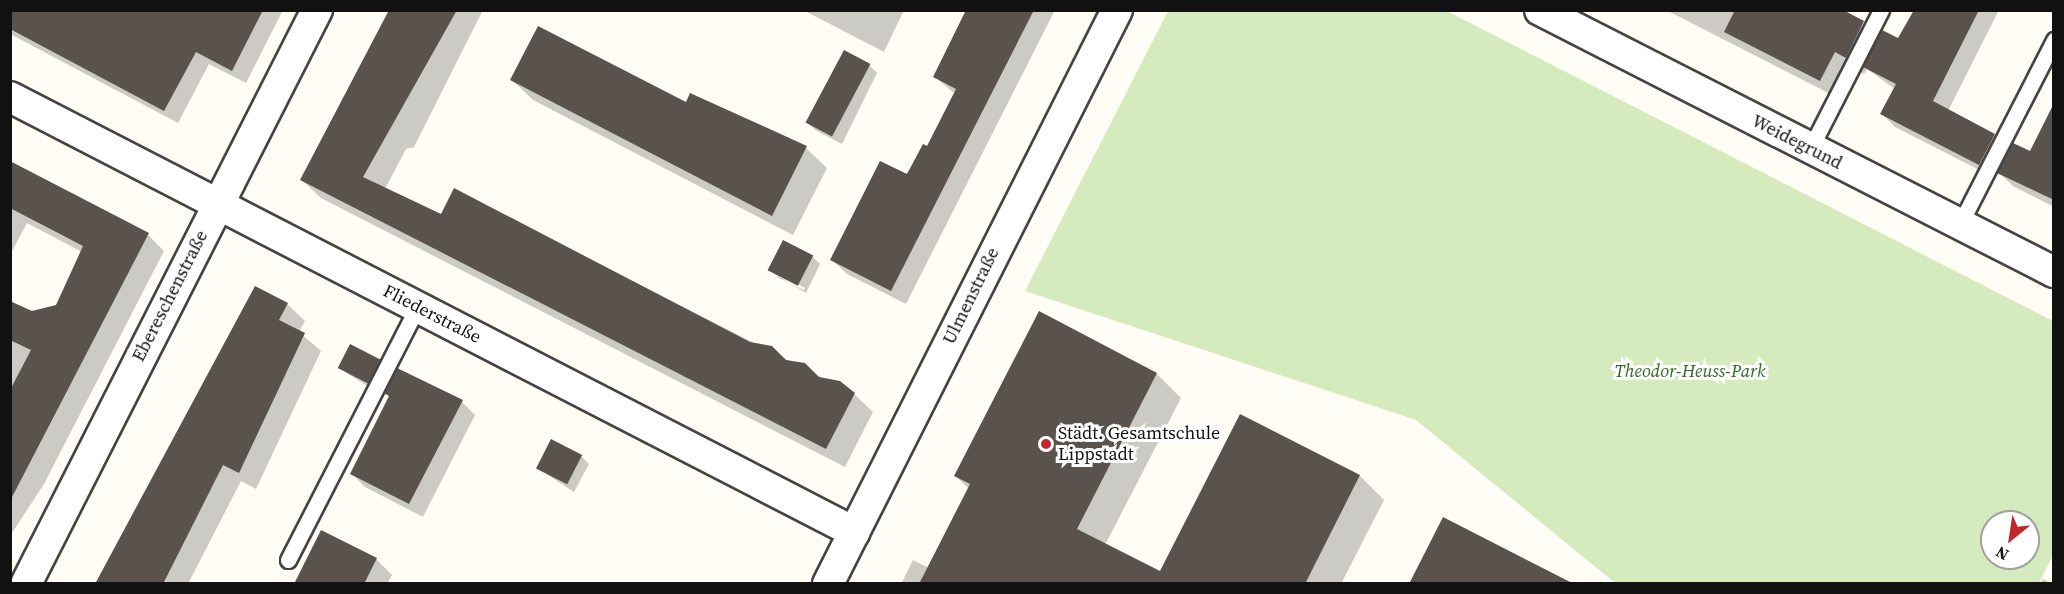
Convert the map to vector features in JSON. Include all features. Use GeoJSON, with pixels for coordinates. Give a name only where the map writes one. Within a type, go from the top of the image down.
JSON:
{"type":"FeatureCollection","features":[{"type":"Feature","properties":{"kind":"street","name":"Ebereschenstraße"},"geometry":{"type":"LineString","coordinates":[[26,584],[215,205],[317,10]]}},
{"type":"Feature","properties":{"kind":"street","name":"Ulmenstraße"},"geometry":{"type":"LineString","coordinates":[[828,584],[1116,10]]}},
{"type":"Feature","properties":{"kind":"street","name":"Weidegrund"},"geometry":{"type":"LineString","coordinates":[[1540,10],[2054,272]]}},
{"type":"Feature","properties":{"kind":"street","name":"Fliederstraße"},"geometry":{"type":"LineString","coordinates":[[10,97],[215,205],[418,306],[854,532]]}},
{"type":"Feature","properties":{"kind":"lane"},"geometry":{"type":"LineString","coordinates":[[1810,149],[1881,10]]}},
{"type":"Feature","properties":{"kind":"lane"},"geometry":{"type":"LineString","coordinates":[[1960,224],[2054,40]]}},
{"type":"Feature","properties":{"kind":"lane"},"geometry":{"type":"LineString","coordinates":[[288,560],[418,306]]}},
{"type":"Feature","properties":{"kind":"green space","name":"Theodor-Heuss-Park"},"geometry":{"type":"Polygon","coordinates":[[[1168,11],[1447,11],[2053,321],[2053,555],[2039,583],[1615,583],[1416,420],[1025,291],[1168,11]]]}},
{"type":"Feature","properties":{"kind":"building"},"geometry":{"type":"Polygon","coordinates":[[[10,10],[263,10],[232,71],[196,52],[164,111],[10,29],[10,10]]]}},
{"type":"Feature","properties":{"kind":"building"},"geometry":{"type":"Polygon","coordinates":[[[389,10],[457,10],[363,177],[441,214],[454,188],[750,342],[772,346],[786,360],[805,363],[819,377],[840,381],[855,393],[826,449],[300,180],[389,10]]]}},
{"type":"Feature","properties":{"kind":"building"},"geometry":{"type":"Polygon","coordinates":[[[966,10],[1034,10],[891,291],[830,260],[880,161],[907,174],[923,144],[927,146],[956,89],[933,77],[966,10]]]}},
{"type":"Feature","properties":{"kind":"building"},"geometry":{"type":"Polygon","coordinates":[[[1735,10],[1843,10],[1864,21],[1846,58],[1835,52],[1820,81],[1724,32],[1735,10]]]}},
{"type":"Feature","properties":{"kind":"building"},"geometry":{"type":"Polygon","coordinates":[[[1914,10],[1979,10],[1933,101],[1995,134],[1979,165],[1880,114],[1896,84],[1863,67],[1882,30],[1898,38],[1914,10]]]}},
{"type":"Feature","properties":{"kind":"building"},"geometry":{"type":"Polygon","coordinates":[[[538,26],[686,102],[690,93],[807,146],[772,216],[510,80],[538,26]]]}},
{"type":"Feature","properties":{"kind":"building"},"geometry":{"type":"Polygon","coordinates":[[[844,50],[870,64],[832,136],[806,122],[844,50]]]}},
{"type":"Feature","properties":{"kind":"building"},"geometry":{"type":"Polygon","coordinates":[[[2054,103],[2054,200],[1997,173],[2013,143],[2030,151],[2054,103]]]}},
{"type":"Feature","properties":{"kind":"building"},"geometry":{"type":"Polygon","coordinates":[[[10,161],[149,233],[10,501],[10,390],[31,350],[10,340],[10,301],[32,311],[56,305],[83,246],[10,208],[10,161]]]}},
{"type":"Feature","properties":{"kind":"building"},"geometry":{"type":"Polygon","coordinates":[[[783,240],[813,255],[798,286],[768,270],[783,240]]]}},
{"type":"Feature","properties":{"kind":"building"},"geometry":{"type":"Polygon","coordinates":[[[255,286],[288,303],[279,320],[305,333],[239,473],[223,465],[163,584],[95,584],[255,286]]]}},
{"type":"Feature","properties":{"kind":"building","name":"Städt. Gesamtschule Lippstadt"},"geometry":{"type":"Polygon","coordinates":[[[1039,311],[1157,373],[1077,529],[1160,571],[1240,414],[1360,475],[1305,584],[919,584],[970,484],[954,476],[1039,311]]]}},
{"type":"Feature","properties":{"kind":"building"},"geometry":{"type":"Polygon","coordinates":[[[350,344],[380,359],[368,383],[338,368],[350,344]]]}},
{"type":"Feature","properties":{"kind":"building"},"geometry":{"type":"Polygon","coordinates":[[[397,368],[463,400],[409,504],[350,474],[389,396],[384,393],[397,368]]]}},
{"type":"Feature","properties":{"kind":"building"},"geometry":{"type":"Polygon","coordinates":[[[551,439],[582,455],[567,484],[536,468],[551,439]]]}},
{"type":"Feature","properties":{"kind":"building"},"geometry":{"type":"Polygon","coordinates":[[[1443,517],[1574,584],[1409,584],[1443,517]]]}},
{"type":"Feature","properties":{"kind":"building"},"geometry":{"type":"Polygon","coordinates":[[[321,530],[377,558],[364,584],[294,584],[321,530]]]}},
{"type":"Feature","properties":{"kind":"place","name":"Städt. Gesamtschule Lippstadt"},"geometry":{"type":"Point","coordinates":[1046,444]}}]}
